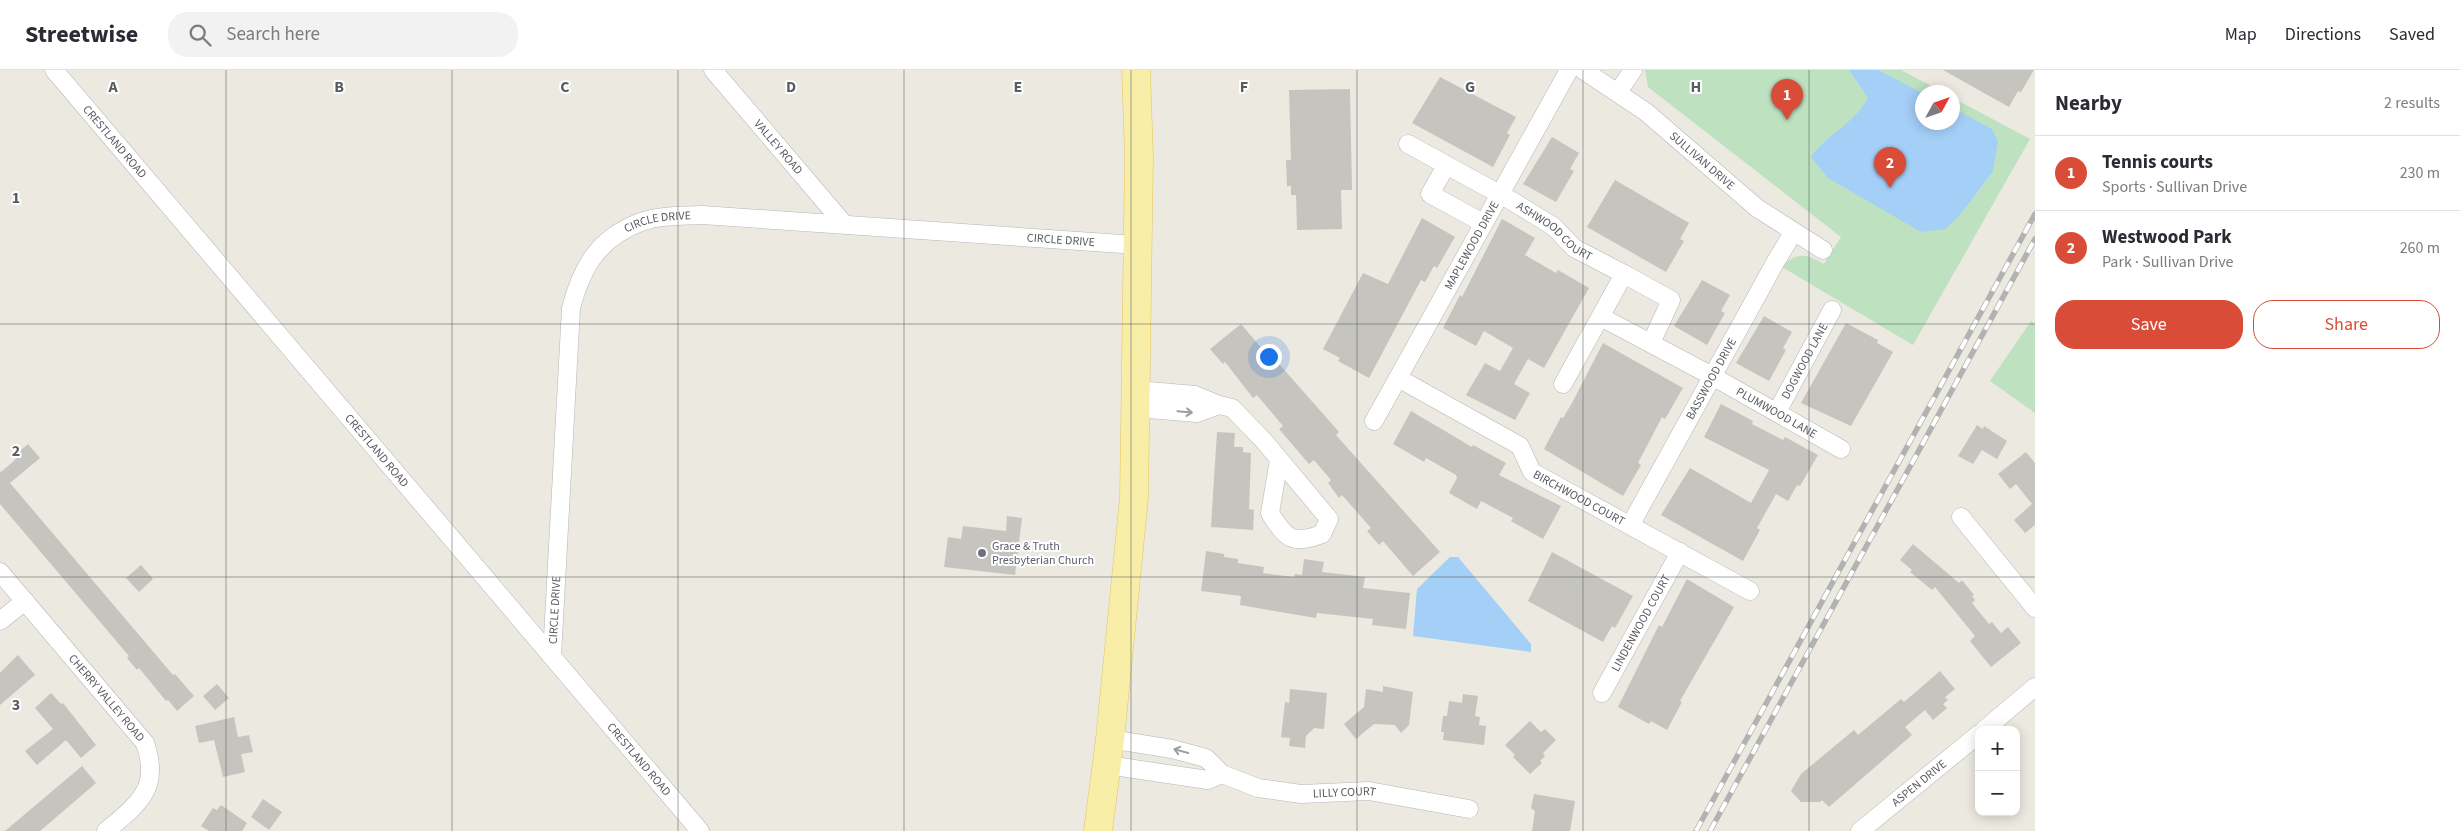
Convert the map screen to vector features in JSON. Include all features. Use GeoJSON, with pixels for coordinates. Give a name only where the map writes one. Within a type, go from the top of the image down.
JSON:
{"type":"FeatureCollection","features":[{"type":"Feature","properties":{"kind":"main road"},"geometry":{"type":"LineString","coordinates":[[1098,831],[1134,498],[1140,156],[1136,70]]}},
{"type":"Feature","properties":{"kind":"street","name":"CRESTLAND ROAD"},"geometry":{"type":"LineString","coordinates":[[54,70],[700,831]]}},
{"type":"Feature","properties":{"kind":"street","name":"VALLEY ROAD"},"geometry":{"type":"LineString","coordinates":[[713,70],[844,224]]}},
{"type":"Feature","properties":{"kind":"street","name":"MAPLEWOOD DRIVE"},"geometry":{"type":"LineString","coordinates":[[1374,421],[1569,70]]}},
{"type":"Feature","properties":{"kind":"street","name":"SULLIVAN DRIVE"},"geometry":{"type":"LineString","coordinates":[[1583,70],[1646,112],[1757,208],[1823,250]]}},
{"type":"Feature","properties":{"kind":"street"},"geometry":{"type":"LineString","coordinates":[[1618,92],[1633,70]]}},
{"type":"Feature","properties":{"kind":"street","name":"ASHWOOD COURT"},"geometry":{"type":"LineString","coordinates":[[1408,144],[1512,201],[1554,227],[1574,248],[1671,300],[1651,343]]}},
{"type":"Feature","properties":{"kind":"street"},"geometry":{"type":"LineString","coordinates":[[1446,166],[1430,194],[1483,223]]}},
{"type":"Feature","properties":{"kind":"street","name":"CIRCLE DRIVE"},"geometry":{"type":"LineString","coordinates":[[552,656],[571,308],[578,282],[587,263],[597,251],[617,234],[641,222],[660,218],[702,215],[1137,245]]}},
{"type":"Feature","properties":{"kind":"street","name":"BASSWOOD DRIVE"},"geometry":{"type":"LineString","coordinates":[[1631,524],[1776,261],[1794,233]]}},
{"type":"Feature","properties":{"kind":"street"},"geometry":{"type":"LineString","coordinates":[[1563,384],[1624,274]]}},
{"type":"Feature","properties":{"kind":"street","name":"DOGWOOD LANE"},"geometry":{"type":"LineString","coordinates":[[1778,412],[1832,310]]}},
{"type":"Feature","properties":{"kind":"street"},"geometry":{"type":"LineString","coordinates":[[1601,317],[1712,376]]}},
{"type":"Feature","properties":{"kind":"street","name":"PLUMWOOD LANE"},"geometry":{"type":"LineString","coordinates":[[1712,376],[1841,449]]}},
{"type":"Feature","properties":{"kind":"street","name":"BIRCHWOOD COURT"},"geometry":{"type":"LineString","coordinates":[[1398,378],[1520,446],[1532,472],[1750,590]]}},
{"type":"Feature","properties":{"kind":"street"},"geometry":{"type":"LineString","coordinates":[[1136,399],[1196,396],[1232,408],[1279,460]]}},
{"type":"Feature","properties":{"kind":"street"},"geometry":{"type":"LineString","coordinates":[[1961,517],[2035,608]]}},
{"type":"Feature","properties":{"kind":"street","name":"LINDENWOOD COURT"},"geometry":{"type":"LineString","coordinates":[[1602,693],[1680,552]]}},
{"type":"Feature","properties":{"kind":"street","name":"CHERRY VALLEY ROAD"},"geometry":{"type":"LineString","coordinates":[[0,572],[145,743],[151,770],[142,798],[106,831]]}},
{"type":"Feature","properties":{"kind":"street"},"geometry":{"type":"LineString","coordinates":[[0,622],[25,601]]}},
{"type":"Feature","properties":{"kind":"street"},"geometry":{"type":"LineString","coordinates":[[1989,726],[2035,687]]}},
{"type":"Feature","properties":{"kind":"street","name":"ASPEN DRIVE"},"geometry":{"type":"LineString","coordinates":[[1860,831],[1975,737]]}},
{"type":"Feature","properties":{"kind":"street","name":"LILLY COURT"},"geometry":{"type":"LineString","coordinates":[[1108,752],[1165,747],[1206,758],[1222,774],[1258,788],[1301,794],[1369,791],[1469,809]]}},
{"type":"Feature","properties":{"kind":"street"},"geometry":{"type":"LineString","coordinates":[[1108,752],[1208,780],[1222,774]]}},
{"type":"Feature","properties":{"kind":"green space"},"geometry":{"type":"Polygon","coordinates":[[[1645,70],[1901,70],[1930,85],[1915,85],[1915,130],[1960,130],[1960,102],[2030,139],[1913,345],[1782,267],[1797,256],[1807,256],[1824,264],[1841,237],[1648,87],[1645,70]]]}},
{"type":"Feature","properties":{"kind":"green space"},"geometry":{"type":"Polygon","coordinates":[[[2031,321],[2035,323],[2035,413],[1990,381],[2031,321]]]}},
{"type":"Feature","properties":{"kind":"water"},"geometry":{"type":"Polygon","coordinates":[[[1849,70],[1878,70],[1915,89],[1915,130],[1960,130],[1960,112],[1992,129],[1998,141],[1993,171],[1960,215],[1945,229],[1921,232],[1828,178],[1811,157],[1825,141],[1855,115],[1868,98],[1849,70]]]}},
{"type":"Feature","properties":{"kind":"water"},"geometry":{"type":"Polygon","coordinates":[[[1450,557],[1458,557],[1531,644],[1531,652],[1413,636],[1417,589],[1450,557]]]}},
{"type":"Feature","properties":{"kind":"building"},"geometry":{"type":"Polygon","coordinates":[[[1943,70],[2034,70],[2021,92],[2018,91],[2009,107],[1943,70]]]}},
{"type":"Feature","properties":{"kind":"building"},"geometry":{"type":"Polygon","coordinates":[[[1440,77],[1516,117],[1507,133],[1510,135],[1493,167],[1412,123],[1440,77]]]}},
{"type":"Feature","properties":{"kind":"building"},"geometry":{"type":"Polygon","coordinates":[[[1350,89],[1352,190],[1341,190],[1342,229],[1297,230],[1296,195],[1291,195],[1291,186],[1287,186],[1286,160],[1291,160],[1289,90],[1350,89]]]}},
{"type":"Feature","properties":{"kind":"building"},"geometry":{"type":"Polygon","coordinates":[[[1552,137],[1579,153],[1570,169],[1574,171],[1556,202],[1523,184],[1552,137]]]}},
{"type":"Feature","properties":{"kind":"building"},"geometry":{"type":"Polygon","coordinates":[[[1615,180],[1689,223],[1680,239],[1684,241],[1666,272],[1587,227],[1615,180]]]}},
{"type":"Feature","properties":{"kind":"building"},"geometry":{"type":"Polygon","coordinates":[[[1422,218],[1455,237],[1437,268],[1434,266],[1425,282],[1421,280],[1369,378],[1338,361],[1340,358],[1323,349],[1363,273],[1388,284],[1422,218]]]}},
{"type":"Feature","properties":{"kind":"building"},"geometry":{"type":"Polygon","coordinates":[[[1502,219],[1535,238],[1525,255],[1556,273],[1558,270],[1589,288],[1544,368],[1528,359],[1514,384],[1530,393],[1515,420],[1466,395],[1485,363],[1500,371],[1513,348],[1484,331],[1476,346],[1443,328],[1460,295],[1462,297],[1502,219]]]}},
{"type":"Feature","properties":{"kind":"building"},"geometry":{"type":"Polygon","coordinates":[[[1702,280],[1730,295],[1721,311],[1725,313],[1707,345],[1674,326],[1702,280]]]}},
{"type":"Feature","properties":{"kind":"building"},"geometry":{"type":"Polygon","coordinates":[[[1764,316],[1792,332],[1783,348],[1786,350],[1769,381],[1736,363],[1764,316]]]}},
{"type":"Feature","properties":{"kind":"building"},"geometry":{"type":"Polygon","coordinates":[[[1846,323],[1878,340],[1877,343],[1893,352],[1851,426],[1801,403],[1846,323]]]}},
{"type":"Feature","properties":{"kind":"building"},"geometry":{"type":"Polygon","coordinates":[[[1241,324],[1339,432],[1336,435],[1440,552],[1413,576],[1383,541],[1379,545],[1367,531],[1371,528],[1342,495],[1339,498],[1328,483],[1331,480],[1314,460],[1309,464],[1279,429],[1283,426],[1257,395],[1253,398],[1225,362],[1223,364],[1210,349],[1241,324]]]}},
{"type":"Feature","properties":{"kind":"building"},"geometry":{"type":"Polygon","coordinates":[[[1603,343],[1683,388],[1665,419],[1662,417],[1638,463],[1641,465],[1623,496],[1544,449],[1561,417],[1563,418],[1572,403],[1603,343]]]}},
{"type":"Feature","properties":{"kind":"building"},"geometry":{"type":"Polygon","coordinates":[[[1721,404],[1753,421],[1752,424],[1783,440],[1785,437],[1818,455],[1800,486],[1797,485],[1788,501],[1776,494],[1757,528],[1760,530],[1743,561],[1661,515],[1690,468],[1751,503],[1769,470],[1704,437],[1721,404]]]}},
{"type":"Feature","properties":{"kind":"building"},"geometry":{"type":"Polygon","coordinates":[[[1411,411],[1472,447],[1473,445],[1506,463],[1499,475],[1561,506],[1543,539],[1511,521],[1513,518],[1481,501],[1477,509],[1449,493],[1457,478],[1456,475],[1426,458],[1424,462],[1393,444],[1411,411]]]}},
{"type":"Feature","properties":{"kind":"building"},"geometry":{"type":"Polygon","coordinates":[[[1977,425],[1983,429],[1984,426],[2007,441],[1997,459],[1982,450],[1973,464],[1958,456],[1977,425]]]}},
{"type":"Feature","properties":{"kind":"building"},"geometry":{"type":"Polygon","coordinates":[[[1217,432],[1235,433],[1234,447],[1243,447],[1243,452],[1251,453],[1249,509],[1254,510],[1253,530],[1211,527],[1217,432]]]}},
{"type":"Feature","properties":{"kind":"building"},"geometry":{"type":"Polygon","coordinates":[[[28,444],[40,458],[10,483],[173,675],[175,674],[194,696],[177,711],[168,700],[166,701],[139,668],[137,670],[127,658],[129,656],[0,504],[0,471],[16,459],[14,456],[28,444]]]}},
{"type":"Feature","properties":{"kind":"building"},"geometry":{"type":"Polygon","coordinates":[[[2026,452],[2035,463],[2035,525],[2025,533],[2014,520],[2032,504],[2016,484],[2010,489],[1998,474],[2026,452]]]}},
{"type":"Feature","properties":{"kind":"building","name":"Grace & Truth Presbyterian Church"},"geometry":{"type":"Polygon","coordinates":[[[1007,516],[1022,518],[1015,575],[944,567],[948,537],[961,539],[963,526],[1006,531],[1007,516]]]}},
{"type":"Feature","properties":{"kind":"building"},"geometry":{"type":"Polygon","coordinates":[[[1913,544],[1959,583],[1962,580],[1974,595],[1972,596],[1975,600],[1972,603],[1989,624],[1992,622],[2001,633],[2008,627],[2021,643],[1991,667],[1970,641],[1975,636],[1935,587],[1932,590],[1910,572],[1912,570],[1900,560],[1913,544]]]}},
{"type":"Feature","properties":{"kind":"building"},"geometry":{"type":"Polygon","coordinates":[[[1206,551],[1238,559],[1238,563],[1264,567],[1263,573],[1294,577],[1295,574],[1302,575],[1304,559],[1324,562],[1322,572],[1365,577],[1363,588],[1410,593],[1406,629],[1372,625],[1373,619],[1317,613],[1316,618],[1240,605],[1241,596],[1201,591],[1206,551]]]}},
{"type":"Feature","properties":{"kind":"building"},"geometry":{"type":"Polygon","coordinates":[[[1552,552],[1633,596],[1615,628],[1612,626],[1603,642],[1528,601],[1552,552]]]}},
{"type":"Feature","properties":{"kind":"building"},"geometry":{"type":"Polygon","coordinates":[[[141,565],[153,579],[139,592],[126,578],[141,565]]]}},
{"type":"Feature","properties":{"kind":"building"},"geometry":{"type":"Polygon","coordinates":[[[1687,579],[1734,607],[1680,701],[1682,702],[1667,730],[1651,721],[1649,724],[1618,707],[1659,625],[1662,627],[1687,579]]]}},
{"type":"Feature","properties":{"kind":"building"},"geometry":{"type":"Polygon","coordinates":[[[18,655],[35,675],[0,705],[0,673],[18,655]]]}},
{"type":"Feature","properties":{"kind":"building"},"geometry":{"type":"Polygon","coordinates":[[[1940,671],[1955,689],[1945,697],[1948,700],[1943,704],[1947,708],[1933,720],[1925,710],[1905,727],[1912,735],[1829,807],[1822,800],[1820,802],[1801,802],[1791,791],[1801,774],[1854,730],[1858,735],[1901,699],[1904,702],[1940,671]]]}},
{"type":"Feature","properties":{"kind":"building"},"geometry":{"type":"Polygon","coordinates":[[[217,684],[229,698],[215,710],[203,696],[217,684]]]}},
{"type":"Feature","properties":{"kind":"building"},"geometry":{"type":"Polygon","coordinates":[[[1383,686],[1413,692],[1409,725],[1401,733],[1395,725],[1374,724],[1356,739],[1344,724],[1364,707],[1366,689],[1383,692],[1383,686]]]}},
{"type":"Feature","properties":{"kind":"building"},"geometry":{"type":"Polygon","coordinates":[[[1290,689],[1327,693],[1324,729],[1314,728],[1306,736],[1305,748],[1289,746],[1290,738],[1281,737],[1285,702],[1289,703],[1290,689]]]}},
{"type":"Feature","properties":{"kind":"building"},"geometry":{"type":"Polygon","coordinates":[[[51,693],[61,704],[63,703],[96,745],[81,758],[66,740],[37,765],[25,751],[53,729],[35,708],[51,693]]]}},
{"type":"Feature","properties":{"kind":"building"},"geometry":{"type":"Polygon","coordinates":[[[1463,694],[1478,696],[1475,716],[1480,717],[1479,725],[1486,726],[1484,745],[1443,740],[1444,732],[1441,732],[1443,716],[1447,716],[1449,701],[1462,703],[1463,694]]]}},
{"type":"Feature","properties":{"kind":"building"},"geometry":{"type":"Polygon","coordinates":[[[234,717],[238,737],[249,735],[253,752],[241,754],[245,772],[223,777],[214,740],[199,743],[195,726],[234,717]]]}},
{"type":"Feature","properties":{"kind":"building"},"geometry":{"type":"Polygon","coordinates":[[[1530,721],[1541,732],[1545,729],[1556,740],[1543,753],[1545,756],[1540,761],[1542,763],[1530,774],[1513,757],[1515,755],[1505,745],[1530,721]]]}},
{"type":"Feature","properties":{"kind":"building"},"geometry":{"type":"Polygon","coordinates":[[[82,766],[96,783],[40,831],[5,831],[82,766]]]}},
{"type":"Feature","properties":{"kind":"building"},"geometry":{"type":"Polygon","coordinates":[[[1534,794],[1575,801],[1570,831],[1532,831],[1535,811],[1531,808],[1534,794]]]}},
{"type":"Feature","properties":{"kind":"building"},"geometry":{"type":"Polygon","coordinates":[[[263,799],[282,812],[269,830],[251,817],[263,799]]]}},
{"type":"Feature","properties":{"kind":"building"},"geometry":{"type":"Polygon","coordinates":[[[221,805],[247,823],[242,831],[209,831],[201,826],[213,808],[217,810],[221,805]]]}},
{"type":"Feature","properties":{"kind":"railway"},"geometry":{"type":"LineString","coordinates":[[1696,831],[2035,214]]}},
{"type":"Feature","properties":{"kind":"railway"},"geometry":{"type":"LineString","coordinates":[[1710,831],[2035,239]]}},
{"type":"Feature","properties":{"kind":"place","name":"Tennis courts"},"geometry":{"type":"Point","coordinates":[1787,120]}},
{"type":"Feature","properties":{"kind":"place","name":"Westwood Park"},"geometry":{"type":"Point","coordinates":[1890,188]}},
{"type":"Feature","properties":{"kind":"place","name":"Grace & Truth Presbyterian Church"},"geometry":{"type":"Point","coordinates":[982,553]}}]}
